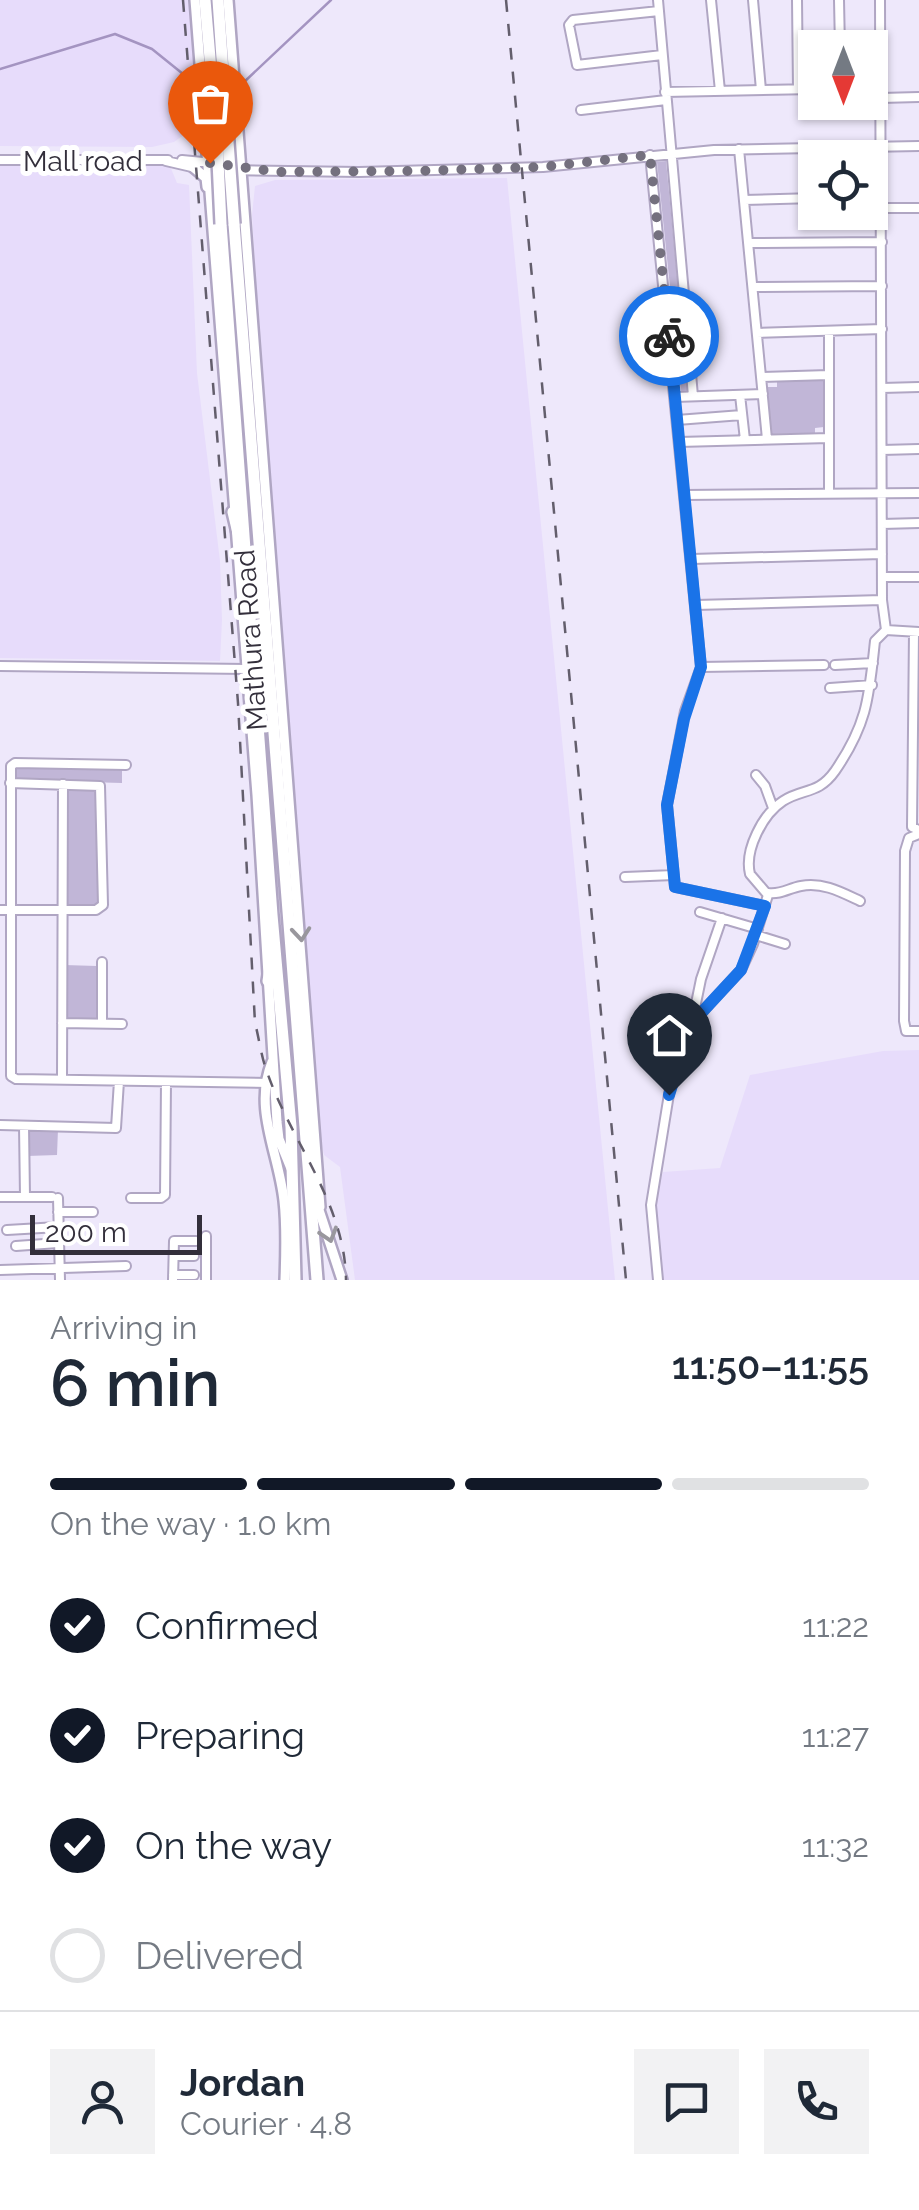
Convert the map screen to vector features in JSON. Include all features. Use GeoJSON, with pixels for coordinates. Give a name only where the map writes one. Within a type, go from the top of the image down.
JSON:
{"type":"FeatureCollection","features":[{"type":"Feature","properties":{"kind":"highway","name":"Mathura Road"},"geometry":{"type":"LineString","coordinates":[[206,0],[238,516],[246,561],[292,1173],[295,1280]]}},
{"type":"Feature","properties":{"kind":"highway","name":"Mathura Road"},"geometry":{"type":"LineString","coordinates":[[218,0],[317,1280]]}},
{"type":"Feature","properties":{"kind":"highway"},"geometry":{"type":"LineString","coordinates":[[268,981],[274,936]]}},
{"type":"Feature","properties":{"kind":"main road"},"geometry":{"type":"LineString","coordinates":[[192,0],[208,136],[238,516],[279,1139],[292,1173]]}},
{"type":"Feature","properties":{"kind":"main road"},"geometry":{"type":"LineString","coordinates":[[228,0],[251,262],[250,310]]}},
{"type":"Feature","properties":{"kind":"main road"},"geometry":{"type":"LineString","coordinates":[[208,136],[214,148],[225,152],[232,150],[238,138]]}},
{"type":"Feature","properties":{"kind":"main road"},"geometry":{"type":"LineString","coordinates":[[208,136],[204,154],[194,164],[206,178],[216,268]]}},
{"type":"Feature","properties":{"kind":"main road"},"geometry":{"type":"LineString","coordinates":[[242,168],[261,519],[274,571],[320,1207],[342,1280]]}},
{"type":"Feature","properties":{"kind":"main road"},"geometry":{"type":"LineString","coordinates":[[214,221],[218,210],[228,204],[235,205],[244,217]]}},
{"type":"Feature","properties":{"kind":"main road"},"geometry":{"type":"LineString","coordinates":[[274,1058],[264,1082],[269,1134],[284,1203],[286,1280]]}},
{"type":"Feature","properties":{"kind":"main road"},"geometry":{"type":"LineString","coordinates":[[309,1194],[320,1207]]}},
{"type":"Feature","properties":{"kind":"street"},"geometry":{"type":"LineString","coordinates":[[658,0],[693,396]]}},
{"type":"Feature","properties":{"kind":"street"},"geometry":{"type":"LineString","coordinates":[[711,0],[720,91]]}},
{"type":"Feature","properties":{"kind":"street"},"geometry":{"type":"LineString","coordinates":[[752,0],[762,90]]}},
{"type":"Feature","properties":{"kind":"street"},"geometry":{"type":"LineString","coordinates":[[581,110],[666,96],[798,89],[797,0]]}},
{"type":"Feature","properties":{"kind":"street"},"geometry":{"type":"LineString","coordinates":[[839,0],[840,30]]}},
{"type":"Feature","properties":{"kind":"street"},"geometry":{"type":"LineString","coordinates":[[880,0],[880,30]]}},
{"type":"Feature","properties":{"kind":"street"},"geometry":{"type":"LineString","coordinates":[[658,11],[573,20],[569,25],[577,66],[662,55]]}},
{"type":"Feature","properties":{"kind":"street"},"geometry":{"type":"LineString","coordinates":[[888,98],[919,98]]}},
{"type":"Feature","properties":{"kind":"street","name":"Mall road"},"geometry":{"type":"LineString","coordinates":[[888,146],[919,146]]}},
{"type":"Feature","properties":{"kind":"street","name":"Mall road"},"geometry":{"type":"LineString","coordinates":[[0,160],[166,161],[262,170],[359,172],[543,167],[670,153],[798,148]]}},
{"type":"Feature","properties":{"kind":"street"},"geometry":{"type":"LineString","coordinates":[[739,149],[767,440]]}},
{"type":"Feature","properties":{"kind":"street"},"geometry":{"type":"LineString","coordinates":[[650,155],[701,667],[684,719],[667,805],[675,887],[765,906]]}},
{"type":"Feature","properties":{"kind":"street"},"geometry":{"type":"LineString","coordinates":[[744,200],[798,198]]}},
{"type":"Feature","properties":{"kind":"street"},"geometry":{"type":"LineString","coordinates":[[888,208],[919,208]]}},
{"type":"Feature","properties":{"kind":"street"},"geometry":{"type":"LineString","coordinates":[[882,230],[882,600],[886,630]]}},
{"type":"Feature","properties":{"kind":"street"},"geometry":{"type":"LineString","coordinates":[[748,244],[882,242]]}},
{"type":"Feature","properties":{"kind":"street"},"geometry":{"type":"LineString","coordinates":[[752,287],[882,286]]}},
{"type":"Feature","properties":{"kind":"street"},"geometry":{"type":"LineString","coordinates":[[757,333],[882,329]]}},
{"type":"Feature","properties":{"kind":"street"},"geometry":{"type":"LineString","coordinates":[[829,331],[829,493]]}},
{"type":"Feature","properties":{"kind":"street"},"geometry":{"type":"LineString","coordinates":[[761,377],[829,374]]}},
{"type":"Feature","properties":{"kind":"street"},"geometry":{"type":"LineString","coordinates":[[882,388],[919,388]]}},
{"type":"Feature","properties":{"kind":"street"},"geometry":{"type":"LineString","coordinates":[[675,397],[763,394]]}},
{"type":"Feature","properties":{"kind":"street"},"geometry":{"type":"LineString","coordinates":[[740,395],[745,440]]}},
{"type":"Feature","properties":{"kind":"street"},"geometry":{"type":"LineString","coordinates":[[677,420],[742,415]]}},
{"type":"Feature","properties":{"kind":"street"},"geometry":{"type":"LineString","coordinates":[[679,442],[829,438]]}},
{"type":"Feature","properties":{"kind":"street"},"geometry":{"type":"LineString","coordinates":[[882,450],[919,449]]}},
{"type":"Feature","properties":{"kind":"street"},"geometry":{"type":"LineString","coordinates":[[684,495],[919,493]]}},
{"type":"Feature","properties":{"kind":"street"},"geometry":{"type":"LineString","coordinates":[[882,524],[919,523]]}},
{"type":"Feature","properties":{"kind":"street"},"geometry":{"type":"LineString","coordinates":[[691,559],[882,554]]}},
{"type":"Feature","properties":{"kind":"street"},"geometry":{"type":"LineString","coordinates":[[882,577],[919,577]]}},
{"type":"Feature","properties":{"kind":"street"},"geometry":{"type":"LineString","coordinates":[[696,606],[882,600]]}},
{"type":"Feature","properties":{"kind":"street"},"geometry":{"type":"LineString","coordinates":[[860,901],[822,885],[768,893],[753,879],[748,862],[773,808],[829,779],[866,713],[875,641],[886,630],[916,632],[916,780],[912,826],[919,832],[909,838],[906,846],[904,998],[905,1030],[919,1031]]}},
{"type":"Feature","properties":{"kind":"street"},"geometry":{"type":"LineString","coordinates":[[835,665],[873,663]]}},
{"type":"Feature","properties":{"kind":"street"},"geometry":{"type":"LineString","coordinates":[[0,666],[247,669]]}},
{"type":"Feature","properties":{"kind":"street"},"geometry":{"type":"LineString","coordinates":[[701,667],[824,666]]}},
{"type":"Feature","properties":{"kind":"street"},"geometry":{"type":"LineString","coordinates":[[830,688],[872,685]]}},
{"type":"Feature","properties":{"kind":"street"},"geometry":{"type":"LineString","coordinates":[[126,764],[14,763],[10,769],[4,865],[4,1001],[11,1076],[276,1084]]}},
{"type":"Feature","properties":{"kind":"street"},"geometry":{"type":"LineString","coordinates":[[756,775],[762,780],[773,808]]}},
{"type":"Feature","properties":{"kind":"street"},"geometry":{"type":"LineString","coordinates":[[4,910],[99,910],[103,905],[101,788],[10,784]]}},
{"type":"Feature","properties":{"kind":"street"},"geometry":{"type":"LineString","coordinates":[[62,784],[62,1080]]}},
{"type":"Feature","properties":{"kind":"street"},"geometry":{"type":"LineString","coordinates":[[625,877],[674,875]]}},
{"type":"Feature","properties":{"kind":"street"},"geometry":{"type":"LineString","coordinates":[[694,1018],[734,979],[757,932],[768,893]]}},
{"type":"Feature","properties":{"kind":"street"},"geometry":{"type":"LineString","coordinates":[[700,912],[785,944]]}},
{"type":"Feature","properties":{"kind":"street"},"geometry":{"type":"LineString","coordinates":[[658,1280],[652,1196],[670,1088],[722,918]]}},
{"type":"Feature","properties":{"kind":"street"},"geometry":{"type":"LineString","coordinates":[[905,943],[919,943]]}},
{"type":"Feature","properties":{"kind":"street"},"geometry":{"type":"LineString","coordinates":[[905,958],[919,958]]}},
{"type":"Feature","properties":{"kind":"street"},"geometry":{"type":"LineString","coordinates":[[102,962],[102,1024]]}},
{"type":"Feature","properties":{"kind":"street"},"geometry":{"type":"LineString","coordinates":[[904,998],[919,998]]}},
{"type":"Feature","properties":{"kind":"street"},"geometry":{"type":"LineString","coordinates":[[649,1020],[694,1018]]}},
{"type":"Feature","properties":{"kind":"street"},"geometry":{"type":"LineString","coordinates":[[62,1023],[122,1024]]}},
{"type":"Feature","properties":{"kind":"street"},"geometry":{"type":"LineString","coordinates":[[0,1125],[116,1128],[119,1080]]}},
{"type":"Feature","properties":{"kind":"street"},"geometry":{"type":"LineString","coordinates":[[131,1198],[166,1195],[166,1082]]}},
{"type":"Feature","properties":{"kind":"street"},"geometry":{"type":"LineString","coordinates":[[24,1126],[25,1197]]}},
{"type":"Feature","properties":{"kind":"street"},"geometry":{"type":"LineString","coordinates":[[0,1196],[55,1198],[60,1280]]}},
{"type":"Feature","properties":{"kind":"street"},"geometry":{"type":"LineString","coordinates":[[58,1212],[93,1212]]}},
{"type":"Feature","properties":{"kind":"street"},"geometry":{"type":"LineString","coordinates":[[7,1230],[58,1228]]}},
{"type":"Feature","properties":{"kind":"street"},"geometry":{"type":"LineString","coordinates":[[206,1236],[206,1280]]}},
{"type":"Feature","properties":{"kind":"street"},"geometry":{"type":"LineString","coordinates":[[194,1274],[174,1277],[174,1241],[196,1241]]}},
{"type":"Feature","properties":{"kind":"street"},"geometry":{"type":"LineString","coordinates":[[16,1246],[58,1243]]}},
{"type":"Feature","properties":{"kind":"street"},"geometry":{"type":"LineString","coordinates":[[174,1256],[194,1256]]}},
{"type":"Feature","properties":{"kind":"street"},"geometry":{"type":"LineString","coordinates":[[0,1275],[35,1268],[126,1266]]}},
{"type":"Feature","properties":{"kind":"street"},"geometry":{"type":"LineString","coordinates":[[35,1268],[35,1280]]}},
{"type":"Feature","properties":{"kind":"shaded area"},"geometry":{"type":"Polygon","coordinates":[[[0,0],[196,0],[204,106],[192,129],[174,142],[152,147],[0,146],[0,0]]]}},
{"type":"Feature","properties":{"kind":"shaded area"},"geometry":{"type":"Polygon","coordinates":[[[666,161],[688,392],[681,393],[657,162],[666,161]]]}},
{"type":"Feature","properties":{"kind":"shaded area"},"geometry":{"type":"Polygon","coordinates":[[[0,166],[170,166],[177,183],[189,185],[197,373],[220,561],[220,661],[0,658],[0,166]]]}},
{"type":"Feature","properties":{"kind":"shaded area"},"geometry":{"type":"Polygon","coordinates":[[[507,178],[615,1280],[355,1280],[340,1167],[324,1155],[313,1109],[286,795],[252,215],[255,186],[275,180],[507,178]]]}},
{"type":"Feature","properties":{"kind":"shaded area"},"geometry":{"type":"Polygon","coordinates":[[[777,379],[824,379],[824,427],[815,428],[815,433],[771,434],[766,387],[777,387],[777,379]]]}},
{"type":"Feature","properties":{"kind":"shaded area"},"geometry":{"type":"Polygon","coordinates":[[[15,766],[122,767],[122,783],[15,780],[15,766]]]}},
{"type":"Feature","properties":{"kind":"shaded area"},"geometry":{"type":"Polygon","coordinates":[[[98,788],[100,906],[66,906],[65,789],[98,788]]]}},
{"type":"Feature","properties":{"kind":"shaded area"},"geometry":{"type":"Polygon","coordinates":[[[64,965],[97,966],[97,1021],[66,1021],[64,965]]]}},
{"type":"Feature","properties":{"kind":"shaded area"},"geometry":{"type":"Polygon","coordinates":[[[919,1050],[919,1280],[663,1280],[655,1195],[663,1172],[720,1168],[750,1075],[883,1051],[919,1050]]]}},
{"type":"Feature","properties":{"kind":"shaded area"},"geometry":{"type":"Polygon","coordinates":[[[27,1129],[58,1129],[57,1155],[27,1156],[27,1129]]]}},
{"type":"Feature","properties":{"kind":"waterway"},"geometry":{"type":"LineString","coordinates":[[238,84],[331,0]]}},
{"type":"Feature","properties":{"kind":"waterway"},"geometry":{"type":"LineString","coordinates":[[0,69],[115,34],[152,49],[188,78]]}},
{"type":"Feature","properties":{"kind":"railway"},"geometry":{"type":"LineString","coordinates":[[183,0],[238,703],[255,1023],[276,1096],[327,1198],[343,1251],[346,1280]]}},
{"type":"Feature","properties":{"kind":"railway"},"geometry":{"type":"LineString","coordinates":[[506,0],[626,1280]]}},
{"type":"Feature","properties":{"kind":"way so far"},"geometry":{"type":"LineString","coordinates":[[210,163],[279,172],[416,171],[543,167],[650,155],[669,336]]}},
{"type":"Feature","properties":{"kind":"route"},"geometry":{"type":"LineString","coordinates":[[669,336],[701,667],[688,702],[667,805],[675,887],[765,906],[741,970],[694,1018],[669,1095]]}}]}
